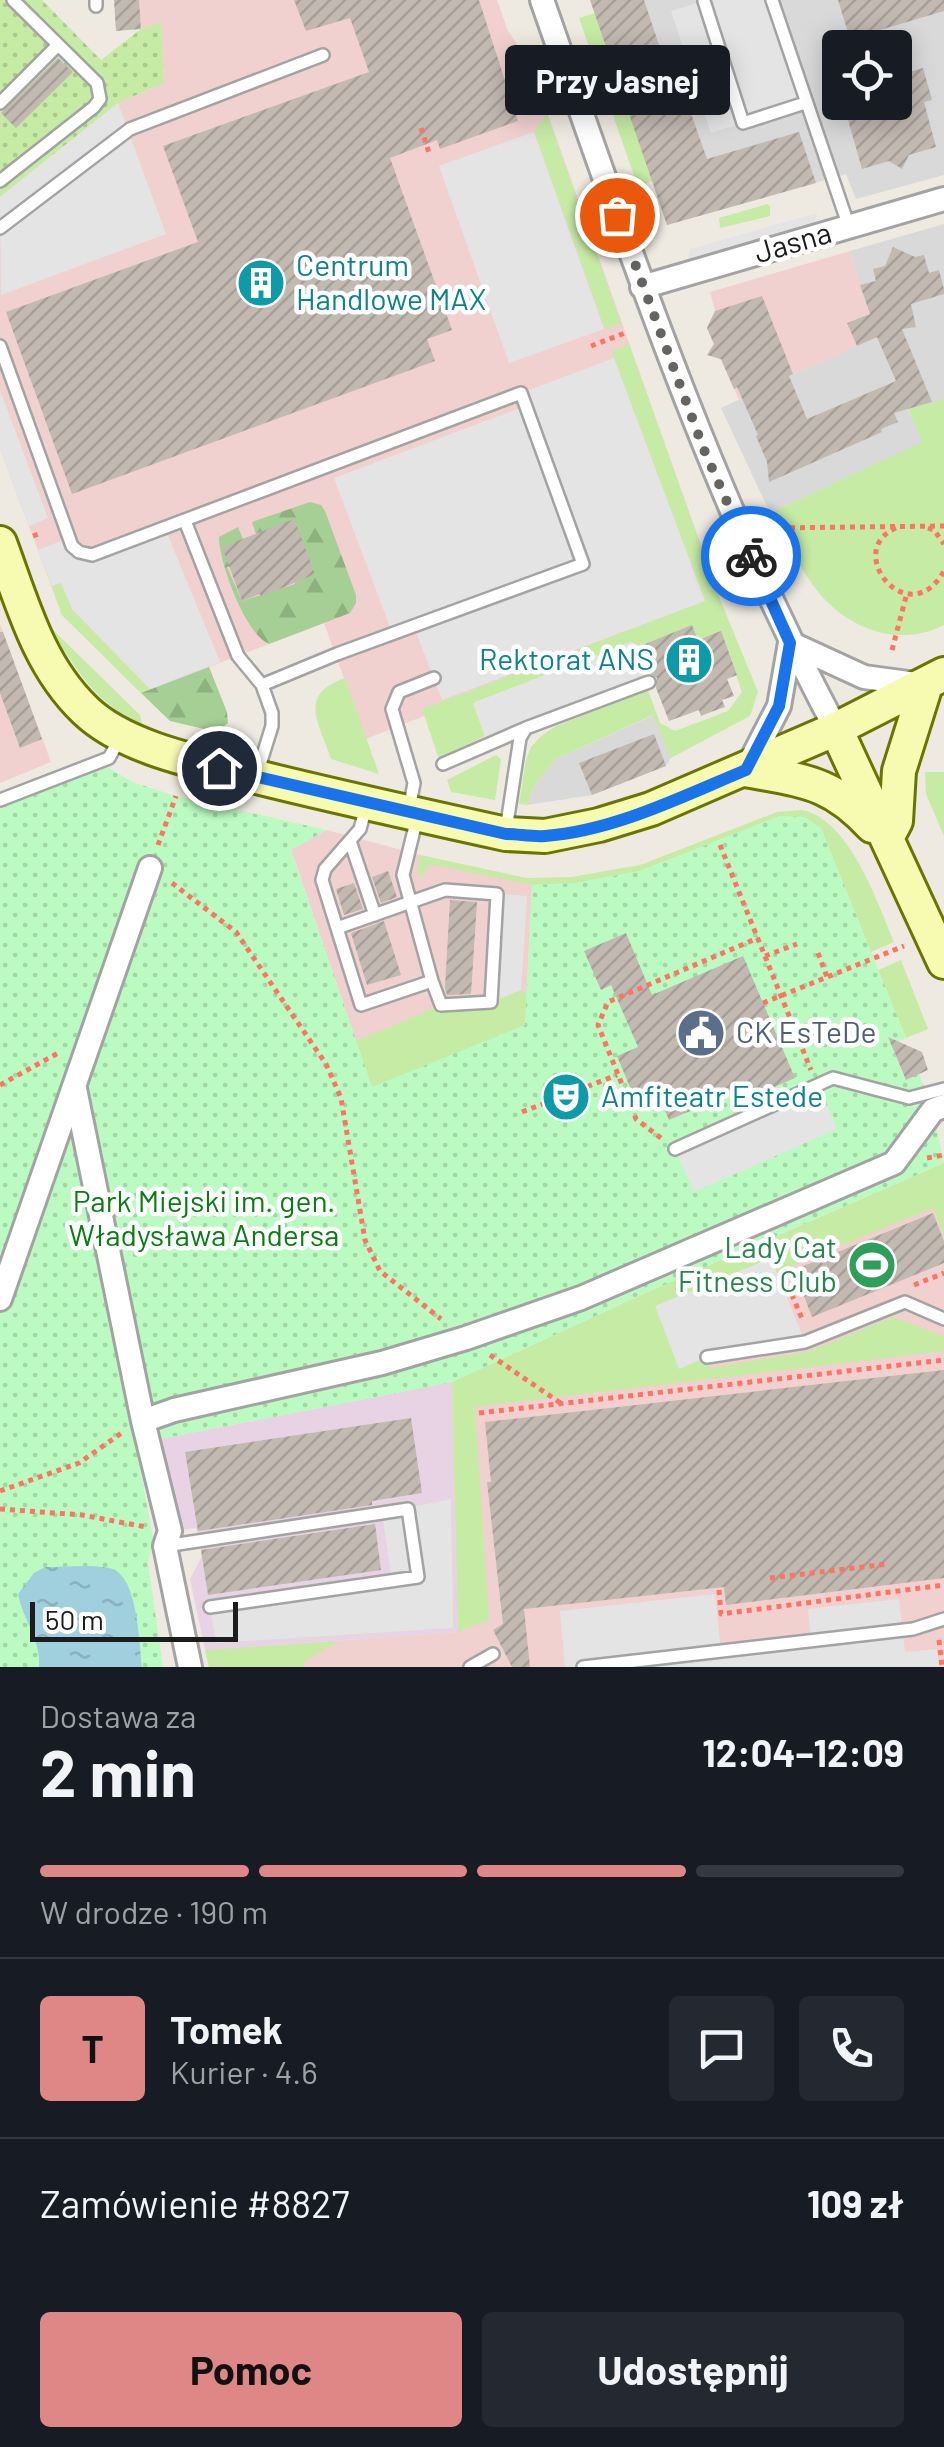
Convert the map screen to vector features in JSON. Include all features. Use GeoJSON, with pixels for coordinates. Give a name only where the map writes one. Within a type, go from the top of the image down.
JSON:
{"type":"FeatureCollection","features":[{"type":"Feature","properties":{"kind":"street"},"geometry":{"type":"LineString","coordinates":[[542,0],[642,287],[704,450],[790,643],[836,729],[944,962]]}},
{"type":"Feature","properties":{"kind":"street","name":"Jasna"},"geometry":{"type":"LineString","coordinates":[[642,287],[944,200]]}},
{"type":"Feature","properties":{"kind":"street"},"geometry":{"type":"LineString","coordinates":[[0,543],[16,602],[58,679],[88,713],[122,734],[164,752],[256,777],[506,834],[545,836],[651,809],[746,770],[935,680]]}},
{"type":"Feature","properties":{"kind":"street"},"geometry":{"type":"LineString","coordinates":[[790,643],[864,678],[935,680]]}},
{"type":"Feature","properties":{"kind":"street"},"geometry":{"type":"LineString","coordinates":[[746,770],[779,706],[790,643]]}},
{"type":"Feature","properties":{"kind":"street"},"geometry":{"type":"LineString","coordinates":[[887,838],[896,820],[899,771],[935,680]]}},
{"type":"Feature","properties":{"kind":"street"},"geometry":{"type":"LineString","coordinates":[[746,770],[831,790],[851,803],[887,838]]}},
{"type":"Feature","properties":{"kind":"street"},"geometry":{"type":"LineString","coordinates":[[0,1299],[150,868]]}},
{"type":"Feature","properties":{"kind":"street"},"geometry":{"type":"LineString","coordinates":[[74,1089],[168,1539],[190,1667]]}},
{"type":"Feature","properties":{"kind":"street"},"geometry":{"type":"LineString","coordinates":[[144,1422],[174,1410],[382,1363],[581,1298],[894,1164],[933,1110],[944,1106]]}},
{"type":"Feature","properties":{"kind":"lane"},"geometry":{"type":"LineString","coordinates":[[0,181],[100,99],[97,82],[13,0]]}},
{"type":"Feature","properties":{"kind":"lane"},"geometry":{"type":"LineString","coordinates":[[772,0],[849,227]]}},
{"type":"Feature","properties":{"kind":"lane"},"geometry":{"type":"LineString","coordinates":[[704,1],[744,123],[805,103]]}},
{"type":"Feature","properties":{"kind":"lane"},"geometry":{"type":"LineString","coordinates":[[0,102],[58,44]]}},
{"type":"Feature","properties":{"kind":"lane"},"geometry":{"type":"LineString","coordinates":[[0,228],[130,128],[323,55]]}},
{"type":"Feature","properties":{"kind":"lane"},"geometry":{"type":"LineString","coordinates":[[0,346],[72,546],[92,554],[522,394],[583,564],[262,685]]}},
{"type":"Feature","properties":{"kind":"lane"},"geometry":{"type":"LineString","coordinates":[[185,521],[238,656],[262,685],[272,713],[272,726],[256,777]]}},
{"type":"Feature","properties":{"kind":"lane"},"geometry":{"type":"LineString","coordinates":[[337,928],[411,903],[445,890],[498,894],[491,1002],[441,1004],[432,981],[411,903],[404,875],[414,783],[392,709],[399,692],[434,678]]}},
{"type":"Feature","properties":{"kind":"lane"},"geometry":{"type":"LineString","coordinates":[[443,764],[649,682]]}},
{"type":"Feature","properties":{"kind":"lane"},"geometry":{"type":"LineString","coordinates":[[506,834],[517,754],[526,728]]}},
{"type":"Feature","properties":{"kind":"lane"},"geometry":{"type":"LineString","coordinates":[[0,800],[108,758],[122,734]]}},
{"type":"Feature","properties":{"kind":"lane"},"geometry":{"type":"LineString","coordinates":[[367,803],[360,829],[325,869],[322,880],[361,1004],[432,981]]}},
{"type":"Feature","properties":{"kind":"lane"},"geometry":{"type":"LineString","coordinates":[[350,841],[375,915]]}},
{"type":"Feature","properties":{"kind":"lane"},"geometry":{"type":"LineString","coordinates":[[675,1148],[833,1078],[909,1098],[944,1089]]}},
{"type":"Feature","properties":{"kind":"lane"},"geometry":{"type":"LineString","coordinates":[[707,1357],[806,1342],[905,1302],[944,1320]]}},
{"type":"Feature","properties":{"kind":"lane"},"geometry":{"type":"LineString","coordinates":[[168,1539],[408,1509],[418,1576],[210,1606]]}},
{"type":"Feature","properties":{"kind":"lane"},"geometry":{"type":"LineString","coordinates":[[582,1667],[912,1629],[944,1618]]}},
{"type":"Feature","properties":{"kind":"lane"},"geometry":{"type":"LineString","coordinates":[[470,1667],[494,1654]]}},
{"type":"Feature","properties":{"kind":"path"},"geometry":{"type":"LineString","coordinates":[[421,128],[430,156]]}},
{"type":"Feature","properties":{"kind":"path"},"geometry":{"type":"LineString","coordinates":[[591,346],[625,334]]}},
{"type":"Feature","properties":{"kind":"path"},"geometry":{"type":"LineString","coordinates":[[770,528],[944,526]]}},
{"type":"Feature","properties":{"kind":"path"},"geometry":{"type":"LineString","coordinates":[[898,527],[887,532],[877,548],[877,567],[886,584],[906,593],[930,588],[944,571]]}},
{"type":"Feature","properties":{"kind":"path"},"geometry":{"type":"LineString","coordinates":[[925,527],[934,530],[944,544]]}},
{"type":"Feature","properties":{"kind":"path"},"geometry":{"type":"LineString","coordinates":[[33,536],[41,534]]}},
{"type":"Feature","properties":{"kind":"path"},"geometry":{"type":"LineString","coordinates":[[892,650],[906,593]]}},
{"type":"Feature","properties":{"kind":"path"},"geometry":{"type":"LineString","coordinates":[[176,796],[150,868],[236,932],[326,1064],[342,1098],[365,1240],[380,1271],[466,1338],[562,1404]]}},
{"type":"Feature","properties":{"kind":"path"},"geometry":{"type":"LineString","coordinates":[[720,846],[818,1086]]}},
{"type":"Feature","properties":{"kind":"path"},"geometry":{"type":"LineString","coordinates":[[675,1148],[636,1118],[598,1024],[608,1002],[758,938]]}},
{"type":"Feature","properties":{"kind":"path"},"geometry":{"type":"LineString","coordinates":[[765,956],[797,944]]}},
{"type":"Feature","properties":{"kind":"path"},"geometry":{"type":"LineString","coordinates":[[763,1003],[904,946]]}},
{"type":"Feature","properties":{"kind":"path"},"geometry":{"type":"LineString","coordinates":[[818,953],[827,977]]}},
{"type":"Feature","properties":{"kind":"path"},"geometry":{"type":"LineString","coordinates":[[0,1085],[94,1034]]}},
{"type":"Feature","properties":{"kind":"path"},"geometry":{"type":"LineString","coordinates":[[522,1112],[618,1074]]}},
{"type":"Feature","properties":{"kind":"path"},"geometry":{"type":"LineString","coordinates":[[479,1413],[944,1360]]}},
{"type":"Feature","properties":{"kind":"path"},"geometry":{"type":"LineString","coordinates":[[0,1491],[79,1463],[108,1439],[144,1422]]}},
{"type":"Feature","properties":{"kind":"path"},"geometry":{"type":"LineString","coordinates":[[0,1509],[82,1515],[168,1539]]}},
{"type":"Feature","properties":{"kind":"path"},"geometry":{"type":"LineString","coordinates":[[770,1578],[888,1564]]}},
{"type":"Feature","properties":{"kind":"path"},"geometry":{"type":"LineString","coordinates":[[718,1590],[721,1614],[750,1607],[944,1585]]}},
{"type":"Feature","properties":{"kind":"shaded area","name":"Centrum Handlowe MAX"},"geometry":{"type":"Polygon","coordinates":[[[139,0],[497,0],[508,31],[529,61],[720,599],[366,739],[324,623],[141,693],[62,615],[0,449],[0,197],[118,103],[164,83],[161,22],[141,29],[139,0]]]}},
{"type":"Feature","properties":{"kind":"shaded area"},"geometry":{"type":"Polygon","coordinates":[[[642,0],[944,0],[944,175],[856,199],[846,174],[667,225],[642,0]]]}},
{"type":"Feature","properties":{"kind":"shaded area"},"geometry":{"type":"Polygon","coordinates":[[[706,0],[772,0],[805,103],[711,133],[671,11],[706,0]]]}},
{"type":"Feature","properties":{"kind":"shaded area"},"geometry":{"type":"Polygon","coordinates":[[[118,103],[166,234],[1,295],[0,197],[118,103]]]}},
{"type":"Feature","properties":{"kind":"shaded area"},"geometry":{"type":"Polygon","coordinates":[[[534,132],[604,329],[509,363],[439,166],[534,132]]]}},
{"type":"Feature","properties":{"kind":"shaded area"},"geometry":{"type":"Polygon","coordinates":[[[817,213],[812,238],[684,274],[690,249],[817,213]]]}},
{"type":"Feature","properties":{"kind":"shaded area"},"geometry":{"type":"Polygon","coordinates":[[[944,224],[944,399],[908,410],[923,442],[770,513],[721,408],[876,337],[850,251],[944,224]]]}},
{"type":"Feature","properties":{"kind":"shaded area"},"geometry":{"type":"Polygon","coordinates":[[[850,251],[876,337],[739,400],[721,360],[710,350],[714,344],[707,328],[715,311],[710,292],[850,251]]]}},
{"type":"Feature","properties":{"kind":"shaded area"},"geometry":{"type":"Polygon","coordinates":[[[614,358],[705,601],[442,700],[414,627],[393,635],[334,478],[525,406],[521,393],[614,358]]]}},
{"type":"Feature","properties":{"kind":"shaded area"},"geometry":{"type":"Polygon","coordinates":[[[0,390],[48,518],[29,526],[0,449],[0,390]]]}},
{"type":"Feature","properties":{"kind":"shaded area"},"geometry":{"type":"Polygon","coordinates":[[[165,528],[220,662],[150,689],[72,609],[61,583],[52,586],[38,550],[69,538],[92,555],[165,528]]]}},
{"type":"Feature","properties":{"kind":"shaded area"},"geometry":{"type":"Polygon","coordinates":[[[0,624],[51,762],[0,783],[0,624]]]}},
{"type":"Feature","properties":{"kind":"shaded area"},"geometry":{"type":"Polygon","coordinates":[[[631,642],[645,683],[488,742],[473,703],[631,642]]]}},
{"type":"Feature","properties":{"kind":"shaded area"},"geometry":{"type":"Polygon","coordinates":[[[654,715],[671,758],[666,766],[592,795],[527,805],[533,788],[554,760],[654,715]]]}},
{"type":"Feature","properties":{"kind":"shaded area"},"geometry":{"type":"Polygon","coordinates":[[[327,830],[532,885],[525,1025],[372,1088],[291,849],[327,830]]]}},
{"type":"Feature","properties":{"kind":"shaded area"},"geometry":{"type":"Polygon","coordinates":[[[497,894],[527,896],[521,990],[491,1002],[497,894]]]}},
{"type":"Feature","properties":{"kind":"shaded area"},"geometry":{"type":"Polygon","coordinates":[[[818,1086],[837,1129],[694,1192],[675,1149],[818,1086]]]}},
{"type":"Feature","properties":{"kind":"shaded area"},"geometry":{"type":"Polygon","coordinates":[[[944,1163],[944,1667],[209,1667],[205,1650],[458,1632],[452,1382],[944,1163]]]}},
{"type":"Feature","properties":{"kind":"shaded area"},"geometry":{"type":"Polygon","coordinates":[[[771,1258],[805,1342],[707,1357],[679,1369],[655,1306],[771,1258]]]}},
{"type":"Feature","properties":{"kind":"shaded area"},"geometry":{"type":"Polygon","coordinates":[[[452,1382],[458,1632],[205,1650],[190,1579],[202,1556],[199,1540],[196,1528],[180,1530],[160,1439],[452,1382]]]}},
{"type":"Feature","properties":{"kind":"shaded area"},"geometry":{"type":"Polygon","coordinates":[[[451,1499],[453,1628],[216,1643],[210,1607],[392,1580],[382,1513],[451,1499]]]}},
{"type":"Feature","properties":{"kind":"shaded area"},"geometry":{"type":"Polygon","coordinates":[[[715,1594],[721,1650],[811,1641],[808,1609],[899,1599],[905,1652],[937,1649],[939,1667],[565,1667],[560,1611],[715,1594]]]}},
{"type":"Feature","properties":{"kind":"green space"},"geometry":{"type":"Polygon","coordinates":[[[0,0],[42,0],[101,60],[141,29],[161,22],[164,83],[118,103],[0,197],[0,0]]]}},
{"type":"Feature","properties":{"kind":"green space"},"geometry":{"type":"Polygon","coordinates":[[[595,13],[652,181],[638,187],[579,18],[595,13]]]}},
{"type":"Feature","properties":{"kind":"green space"},"geometry":{"type":"Polygon","coordinates":[[[547,114],[621,323],[605,329],[534,132],[547,114]]]}},
{"type":"Feature","properties":{"kind":"green space"},"geometry":{"type":"Polygon","coordinates":[[[767,204],[770,216],[720,228],[719,218],[767,204]]]}},
{"type":"Feature","properties":{"kind":"green space"},"geometry":{"type":"Polygon","coordinates":[[[629,344],[720,599],[758,692],[750,716],[671,758],[653,715],[554,760],[533,788],[527,805],[519,804],[531,747],[556,726],[648,690],[660,723],[675,731],[728,711],[742,692],[721,632],[698,640],[692,626],[640,646],[631,642],[473,703],[485,736],[439,759],[422,709],[705,601],[614,358],[612,351],[629,344]]]}},
{"type":"Feature","properties":{"kind":"green space"},"geometry":{"type":"Polygon","coordinates":[[[944,399],[944,625],[910,635],[877,632],[845,617],[819,593],[770,513],[922,442],[908,409],[944,399]]]}},
{"type":"Feature","properties":{"kind":"green space"},"geometry":{"type":"Polygon","coordinates":[[[310,502],[321,505],[325,511],[356,603],[350,613],[269,644],[251,627],[235,596],[219,537],[238,527],[243,539],[223,547],[242,601],[295,584],[294,520],[256,534],[252,522],[310,502]]]}},
{"type":"Feature","properties":{"kind":"green space"},"geometry":{"type":"Polygon","coordinates":[[[61,582],[72,610],[150,689],[141,693],[62,615],[52,586],[61,582]]]}},
{"type":"Feature","properties":{"kind":"green space"},"geometry":{"type":"Polygon","coordinates":[[[51,628],[140,715],[142,724],[100,696],[78,671],[51,628]]]}},
{"type":"Feature","properties":{"kind":"green space"},"geometry":{"type":"Polygon","coordinates":[[[209,667],[227,712],[228,723],[217,732],[170,721],[141,693],[209,667]]]}},
{"type":"Feature","properties":{"kind":"green space"},"geometry":{"type":"Polygon","coordinates":[[[345,678],[379,774],[331,759],[321,733],[316,701],[330,685],[345,678]]]}},
{"type":"Feature","properties":{"kind":"green space"},"geometry":{"type":"Polygon","coordinates":[[[496,755],[501,759],[495,800],[451,792],[447,780],[496,755]]]}},
{"type":"Feature","properties":{"kind":"green space","name":"Park Miejski im. gen. Władysława Andersa"},"geometry":{"type":"Polygon","coordinates":[[[98,761],[132,782],[176,796],[327,830],[291,850],[372,1087],[525,1025],[532,885],[576,883],[640,871],[780,816],[805,817],[821,828],[906,1038],[891,1045],[905,1079],[919,1074],[932,1106],[944,1163],[452,1382],[160,1439],[137,1451],[153,1538],[148,1563],[163,1667],[0,1667],[0,800],[98,761]]]}},
{"type":"Feature","properties":{"kind":"green space"},"geometry":{"type":"Polygon","coordinates":[[[925,772],[944,772],[944,836],[926,794],[925,772]]]}},
{"type":"Feature","properties":{"kind":"green space"},"geometry":{"type":"Polygon","coordinates":[[[802,810],[819,817],[847,845],[870,885],[894,942],[871,952],[821,829],[780,816],[640,871],[576,883],[532,885],[429,864],[423,876],[417,873],[420,855],[527,878],[571,877],[640,865],[777,812],[802,810]]]}},
{"type":"Feature","properties":{"kind":"green space"},"geometry":{"type":"Polygon","coordinates":[[[901,960],[928,1029],[906,1038],[878,970],[901,960]]]}},
{"type":"Feature","properties":{"kind":"green space"},"geometry":{"type":"Polygon","coordinates":[[[521,990],[527,995],[525,1025],[372,1088],[356,1041],[441,1005],[491,1002],[521,990]]]}},
{"type":"Feature","properties":{"kind":"green space"},"geometry":{"type":"Polygon","coordinates":[[[944,1163],[944,1236],[933,1208],[777,1272],[771,1258],[707,1357],[709,1368],[807,1352],[893,1317],[944,1336],[944,1351],[475,1407],[489,1620],[458,1632],[452,1382],[944,1163]]]}},
{"type":"Feature","properties":{"kind":"green space"},"geometry":{"type":"Polygon","coordinates":[[[338,1641],[304,1662],[303,1667],[209,1667],[205,1650],[338,1641]]]}},
{"type":"Feature","properties":{"kind":"water"},"geometry":{"type":"Polygon","coordinates":[[[93,1566],[119,1573],[135,1610],[142,1667],[39,1667],[37,1647],[18,1594],[34,1573],[45,1567],[93,1566]]]}},
{"type":"Feature","properties":{"kind":"building"},"geometry":{"type":"Polygon","coordinates":[[[114,0],[139,0],[141,29],[116,31],[114,0]]]}},
{"type":"Feature","properties":{"kind":"building","name":"Centrum Handlowe MAX"},"geometry":{"type":"Polygon","coordinates":[[[294,0],[479,0],[518,121],[440,149],[437,140],[390,158],[452,330],[427,339],[435,361],[72,494],[6,312],[198,242],[163,146],[369,72],[350,18],[306,31],[294,0]]]}},
{"type":"Feature","properties":{"kind":"building"},"geometry":{"type":"Polygon","coordinates":[[[590,0],[644,0],[679,105],[687,102],[707,159],[799,132],[816,183],[667,225],[590,0]]]}},
{"type":"Feature","properties":{"kind":"building"},"geometry":{"type":"Polygon","coordinates":[[[838,0],[944,0],[944,11],[880,30],[847,30],[838,0]]]}},
{"type":"Feature","properties":{"kind":"building"},"geometry":{"type":"Polygon","coordinates":[[[58,58],[73,72],[16,128],[1,113],[58,58]]]}},
{"type":"Feature","properties":{"kind":"building"},"geometry":{"type":"Polygon","coordinates":[[[923,68],[932,100],[924,102],[936,147],[909,155],[902,169],[889,161],[862,169],[848,120],[912,120],[912,71],[923,68]]]}},
{"type":"Feature","properties":{"kind":"building"},"geometry":{"type":"Polygon","coordinates":[[[893,247],[915,257],[924,255],[929,273],[939,270],[944,289],[944,294],[911,304],[916,327],[902,329],[932,402],[894,413],[898,422],[881,429],[882,432],[769,482],[758,435],[737,387],[734,389],[721,359],[707,355],[714,344],[707,328],[715,311],[762,296],[807,419],[896,381],[877,337],[857,346],[847,323],[870,314],[860,285],[876,281],[873,269],[885,266],[893,247]]]}},
{"type":"Feature","properties":{"kind":"building"},"geometry":{"type":"Polygon","coordinates":[[[294,519],[315,574],[242,601],[222,547],[294,519]]]}},
{"type":"Feature","properties":{"kind":"building","name":"Rektorat ANS"},"geometry":{"type":"Polygon","coordinates":[[[692,625],[698,640],[721,631],[737,675],[727,679],[734,696],[722,700],[725,707],[701,716],[699,710],[669,721],[656,688],[657,678],[650,673],[640,646],[692,625]]]}},
{"type":"Feature","properties":{"kind":"building"},"geometry":{"type":"Polygon","coordinates":[[[0,632],[42,739],[20,748],[0,693],[0,632]]]}},
{"type":"Feature","properties":{"kind":"building"},"geometry":{"type":"Polygon","coordinates":[[[654,734],[666,766],[592,795],[579,763],[654,734]]]}},
{"type":"Feature","properties":{"kind":"building"},"geometry":{"type":"Polygon","coordinates":[[[388,871],[397,897],[381,903],[372,877],[388,871]]]}},
{"type":"Feature","properties":{"kind":"building"},"geometry":{"type":"Polygon","coordinates":[[[354,883],[363,909],[344,915],[336,889],[354,883]]]}},
{"type":"Feature","properties":{"kind":"building"},"geometry":{"type":"Polygon","coordinates":[[[450,900],[477,902],[471,994],[447,995],[445,988],[450,900]]]}},
{"type":"Feature","properties":{"kind":"building"},"geometry":{"type":"Polygon","coordinates":[[[384,921],[401,975],[367,985],[351,933],[384,921]]]}},
{"type":"Feature","properties":{"kind":"building"},"geometry":{"type":"Polygon","coordinates":[[[626,933],[652,995],[743,956],[795,1078],[744,1100],[740,1090],[669,1120],[655,1088],[634,1097],[617,1056],[638,1047],[611,985],[601,990],[584,951],[626,933]]]}},
{"type":"Feature","properties":{"kind":"building"},"geometry":{"type":"Polygon","coordinates":[[[888,1037],[922,1052],[928,1070],[906,1080],[888,1037]]]}},
{"type":"Feature","properties":{"kind":"building"},"geometry":{"type":"Polygon","coordinates":[[[933,1213],[944,1241],[944,1263],[812,1317],[794,1270],[933,1213]]]}},
{"type":"Feature","properties":{"kind":"building"},"geometry":{"type":"Polygon","coordinates":[[[944,1370],[944,1578],[726,1605],[724,1587],[524,1609],[530,1667],[512,1667],[493,1630],[503,1624],[487,1482],[491,1482],[485,1422],[944,1370]]]}},
{"type":"Feature","properties":{"kind":"building"},"geometry":{"type":"Polygon","coordinates":[[[411,1418],[422,1493],[372,1501],[372,1505],[198,1531],[185,1452],[411,1418]]]}},
{"type":"Feature","properties":{"kind":"building"},"geometry":{"type":"Polygon","coordinates":[[[375,1524],[381,1570],[208,1595],[201,1550],[375,1524]]]}},
{"type":"Feature","properties":{"kind":"way so far"},"geometry":{"type":"LineString","coordinates":[[617,215],[704,450],[751,556]]}},
{"type":"Feature","properties":{"kind":"place","name":"Przy Jasnej"},"geometry":{"type":"Point","coordinates":[617,215]}},
{"type":"Feature","properties":{"kind":"place","name":"Centrum Handlowe MAX"},"geometry":{"type":"Point","coordinates":[261,283]}},
{"type":"Feature","properties":{"kind":"place","name":"Rektorat ANS"},"geometry":{"type":"Point","coordinates":[689,660]}},
{"type":"Feature","properties":{"kind":"place","name":"CK EsTeDe"},"geometry":{"type":"Point","coordinates":[701,1033]}},
{"type":"Feature","properties":{"kind":"place","name":"Amfiteatr Estede"},"geometry":{"type":"Point","coordinates":[566,1097]}},
{"type":"Feature","properties":{"kind":"place","name":"Lady Cat Fitness Club"},"geometry":{"type":"Point","coordinates":[872,1265]}},
{"type":"Feature","properties":{"kind":"route"},"geometry":{"type":"LineString","coordinates":[[219,768],[506,834],[545,836],[651,809],[746,770],[779,706],[790,643],[751,556]]}}]}
